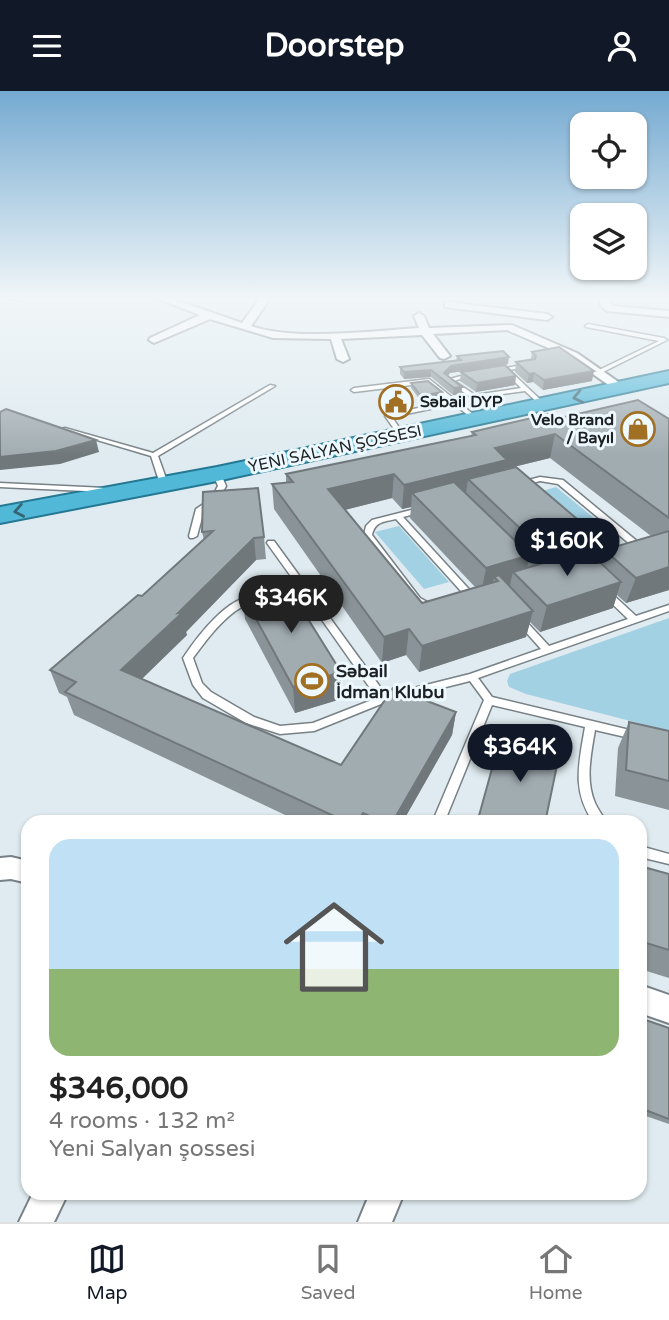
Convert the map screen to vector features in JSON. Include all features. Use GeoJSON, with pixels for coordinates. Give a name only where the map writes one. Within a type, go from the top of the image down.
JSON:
{"type":"FeatureCollection","features":[{"type":"Feature","properties":{"kind":"highway","name":"YENI SALYAN ŞOSSESI"},"geometry":{"type":"LineString","coordinates":[[0,515],[217,474],[476,419],[535,397],[621,388],[669,377]]}},
{"type":"Feature","properties":{"kind":"street"},"geometry":{"type":"LineString","coordinates":[[340,350],[343,359]]}},
{"type":"Feature","properties":{"kind":"street"},"geometry":{"type":"LineString","coordinates":[[439,350],[444,356]]}},
{"type":"Feature","properties":{"kind":"street"},"geometry":{"type":"LineString","coordinates":[[561,350],[621,388]]}},
{"type":"Feature","properties":{"kind":"street"},"geometry":{"type":"LineString","coordinates":[[0,869],[21,870]]}},
{"type":"Feature","properties":{"kind":"street"},"geometry":{"type":"LineString","coordinates":[[647,1001],[669,1009]]}},
{"type":"Feature","properties":{"kind":"street"},"geometry":{"type":"LineString","coordinates":[[36,1222],[47,1200]]}},
{"type":"Feature","properties":{"kind":"street"},"geometry":{"type":"LineString","coordinates":[[375,1222],[384,1200]]}},
{"type":"Feature","properties":{"kind":"lane"},"geometry":{"type":"LineString","coordinates":[[599,372],[643,350]]}},
{"type":"Feature","properties":{"kind":"lane"},"geometry":{"type":"LineString","coordinates":[[492,371],[529,365]]}},
{"type":"Feature","properties":{"kind":"lane"},"geometry":{"type":"LineString","coordinates":[[505,369],[535,397]]}},
{"type":"Feature","properties":{"kind":"lane"},"geometry":{"type":"LineString","coordinates":[[479,373],[452,377],[449,380],[474,397],[535,397]]}},
{"type":"Feature","properties":{"kind":"lane"},"geometry":{"type":"LineString","coordinates":[[354,390],[429,381],[476,419]]}},
{"type":"Feature","properties":{"kind":"lane"},"geometry":{"type":"LineString","coordinates":[[50,425],[154,455],[272,386]]}},
{"type":"Feature","properties":{"kind":"lane"},"geometry":{"type":"LineString","coordinates":[[401,435],[388,420],[388,416],[394,412],[454,402]]}},
{"type":"Feature","properties":{"kind":"lane"},"geometry":{"type":"LineString","coordinates":[[154,455],[164,484]]}},
{"type":"Feature","properties":{"kind":"lane"},"geometry":{"type":"LineString","coordinates":[[193,536],[200,509],[220,493],[222,486],[217,474]]}},
{"type":"Feature","properties":{"kind":"lane"},"geometry":{"type":"LineString","coordinates":[[540,479],[560,482],[635,544],[635,551],[583,571],[475,602],[438,609],[418,600],[368,535],[370,526],[375,522],[520,484],[540,479]]}},
{"type":"Feature","properties":{"kind":"lane"},"geometry":{"type":"LineString","coordinates":[[520,484],[530,493]]}},
{"type":"Feature","properties":{"kind":"lane"},"geometry":{"type":"LineString","coordinates":[[0,485],[138,489]]}},
{"type":"Feature","properties":{"kind":"lane"},"geometry":{"type":"LineString","coordinates":[[454,502],[463,511]]}},
{"type":"Feature","properties":{"kind":"lane"},"geometry":{"type":"LineString","coordinates":[[398,516],[475,602]]}},
{"type":"Feature","properties":{"kind":"lane"},"geometry":{"type":"LineString","coordinates":[[271,543],[384,699]]}},
{"type":"Feature","properties":{"kind":"lane"},"geometry":{"type":"LineString","coordinates":[[599,554],[609,563]]}},
{"type":"Feature","properties":{"kind":"lane"},"geometry":{"type":"LineString","coordinates":[[583,571],[592,579]]}},
{"type":"Feature","properties":{"kind":"lane"},"geometry":{"type":"LineString","coordinates":[[527,575],[537,584]]}},
{"type":"Feature","properties":{"kind":"lane"},"geometry":{"type":"LineString","coordinates":[[300,583],[248,599],[230,610],[208,631],[188,658],[198,685],[207,695],[250,720],[280,730],[314,727],[384,699],[472,677],[669,608]]}},
{"type":"Feature","properties":{"kind":"lane"},"geometry":{"type":"LineString","coordinates":[[600,587],[635,620]]}},
{"type":"Feature","properties":{"kind":"lane"},"geometry":{"type":"LineString","coordinates":[[497,595],[505,604]]}},
{"type":"Feature","properties":{"kind":"lane"},"geometry":{"type":"LineString","coordinates":[[514,613],[547,650]]}},
{"type":"Feature","properties":{"kind":"lane"},"geometry":{"type":"LineString","coordinates":[[472,677],[489,700],[643,737]]}},
{"type":"Feature","properties":{"kind":"lane"},"geometry":{"type":"LineString","coordinates":[[441,815],[489,700]]}},
{"type":"Feature","properties":{"kind":"lane"},"geometry":{"type":"LineString","coordinates":[[591,725],[582,783],[594,815]]}},
{"type":"Feature","properties":{"kind":"lane"},"geometry":{"type":"LineString","coordinates":[[647,853],[669,859]]}},
{"type":"Feature","properties":{"kind":"shaded area"},"geometry":{"type":"Polygon","coordinates":[[[556,487],[616,536],[594,542],[535,493],[556,487]]]}},
{"type":"Feature","properties":{"kind":"shaded area"},"geometry":{"type":"Polygon","coordinates":[[[399,526],[449,582],[424,589],[375,532],[399,526]]]}},
{"type":"Feature","properties":{"kind":"shaded area"},"geometry":{"type":"Polygon","coordinates":[[[669,618],[669,731],[526,694],[509,687],[507,681],[510,674],[669,618]]]}},
{"type":"Feature","properties":{"kind":"building"},"geometry":{"type":"Polygon","coordinates":[[[563,350],[594,371],[544,380],[534,373],[529,374],[516,362],[535,359],[536,356],[532,352],[563,350]]]}},
{"type":"Feature","properties":{"kind":"building"},"geometry":{"type":"Polygon","coordinates":[[[503,351],[509,357],[451,366],[444,373],[462,387],[454,388],[431,370],[404,372],[400,367],[461,360],[457,356],[503,351]]]}},
{"type":"Feature","properties":{"kind":"building"},"geometry":{"type":"Polygon","coordinates":[[[505,365],[516,376],[477,383],[461,372],[505,365]]]}},
{"type":"Feature","properties":{"kind":"building"},"geometry":{"type":"Polygon","coordinates":[[[428,381],[442,392],[421,396],[411,383],[428,381]]]}},
{"type":"Feature","properties":{"kind":"building"},"geometry":{"type":"Polygon","coordinates":[[[638,400],[669,419],[669,518],[555,434],[495,448],[507,460],[404,485],[394,474],[328,489],[422,603],[498,581],[494,577],[499,575],[533,611],[422,646],[409,629],[384,637],[272,484],[293,482],[286,474],[476,435],[472,432],[553,413],[560,418],[638,400]]]}},
{"type":"Feature","properties":{"kind":"building"},"geometry":{"type":"Polygon","coordinates":[[[6,409],[96,440],[56,451],[0,457],[0,412],[6,409]]]}},
{"type":"Feature","properties":{"kind":"building"},"geometry":{"type":"Polygon","coordinates":[[[516,467],[597,536],[544,551],[468,479],[516,467]]]}},
{"type":"Feature","properties":{"kind":"building"},"geometry":{"type":"Polygon","coordinates":[[[454,482],[530,555],[486,568],[412,493],[454,482]]]}},
{"type":"Feature","properties":{"kind":"building"},"geometry":{"type":"Polygon","coordinates":[[[258,488],[264,537],[254,538],[178,613],[183,612],[121,670],[341,765],[393,688],[456,712],[397,815],[332,815],[65,692],[76,682],[50,670],[138,595],[142,596],[213,531],[202,532],[203,492],[258,488]]]}},
{"type":"Feature","properties":{"kind":"building"},"geometry":{"type":"Polygon","coordinates":[[[669,531],[669,567],[636,578],[600,546],[606,544],[611,548],[669,531]]]}},
{"type":"Feature","properties":{"kind":"building"},"geometry":{"type":"Polygon","coordinates":[[[587,550],[621,582],[547,606],[513,572],[587,550]]]}},
{"type":"Feature","properties":{"kind":"building"},"geometry":{"type":"Polygon","coordinates":[[[285,582],[341,672],[293,687],[242,593],[285,582]]]}},
{"type":"Feature","properties":{"kind":"building"},"geometry":{"type":"Polygon","coordinates":[[[629,722],[669,731],[669,781],[626,770],[629,722]]]}},
{"type":"Feature","properties":{"kind":"building"},"geometry":{"type":"Polygon","coordinates":[[[501,736],[560,751],[547,815],[479,815],[501,736]]]}},
{"type":"Feature","properties":{"kind":"building"},"geometry":{"type":"Polygon","coordinates":[[[647,868],[669,874],[669,950],[647,943],[647,868]]]}},
{"type":"Feature","properties":{"kind":"building"},"geometry":{"type":"Polygon","coordinates":[[[647,1020],[669,1028],[669,1119],[647,1111],[647,1020]]]}},
{"type":"Feature","properties":{"kind":"place","name":"Səbail DYP"},"geometry":{"type":"Point","coordinates":[396,402]}},
{"type":"Feature","properties":{"kind":"place","name":"Velo Brand / Bayıl"},"geometry":{"type":"Point","coordinates":[638,429]}},
{"type":"Feature","properties":{"kind":"place","name":"Səbail İdman Klubu"},"geometry":{"type":"Point","coordinates":[312,681]}}]}
